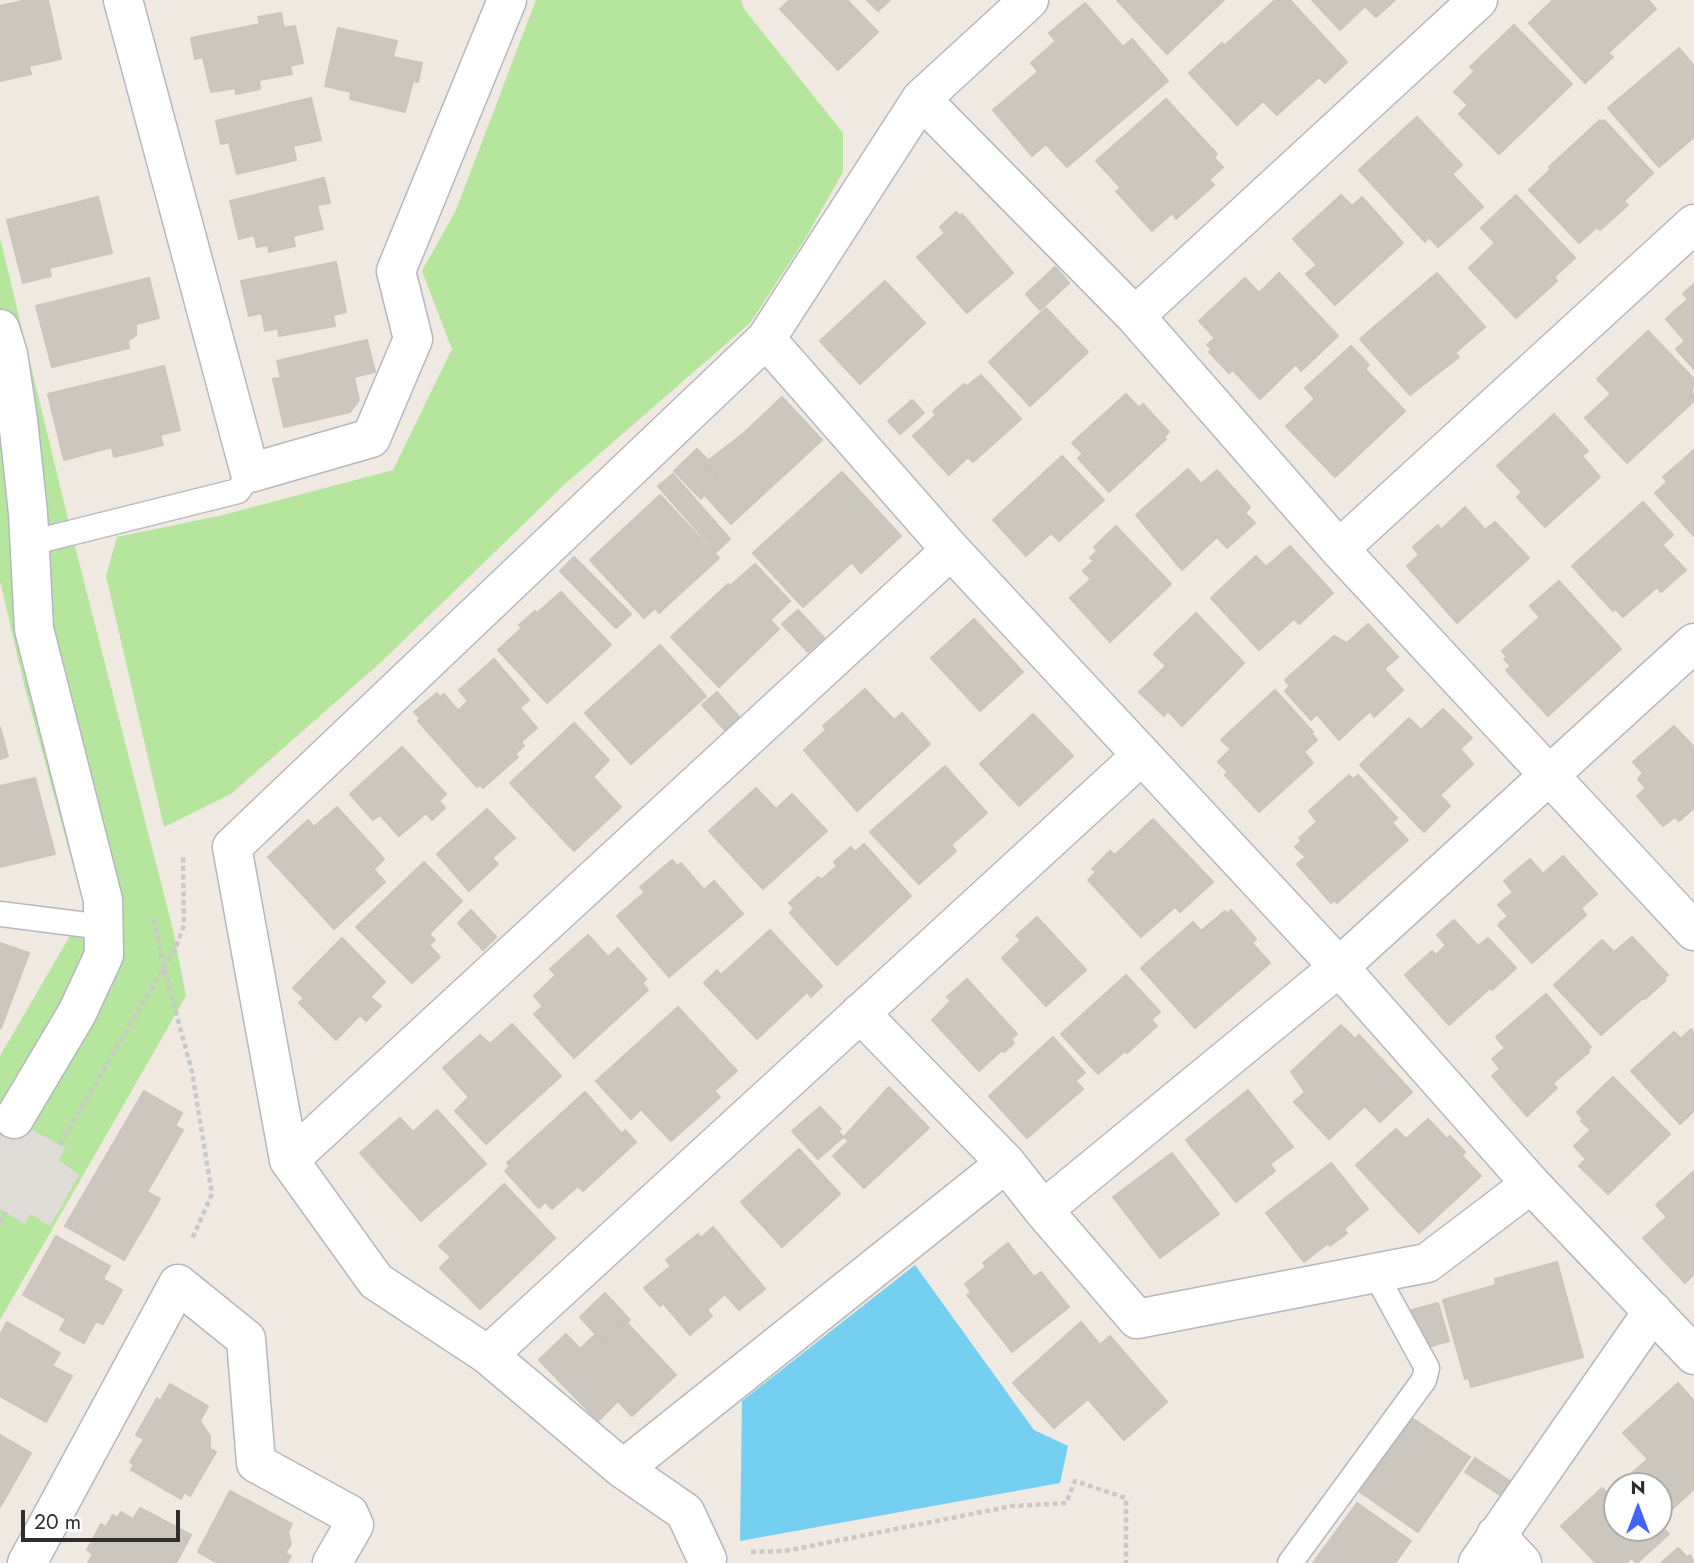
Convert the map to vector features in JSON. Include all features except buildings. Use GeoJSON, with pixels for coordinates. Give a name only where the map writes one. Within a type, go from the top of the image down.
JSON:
{"type":"FeatureCollection","features":[{"type":"Feature","properties":{"kind":"street"},"geometry":{"type":"LineString","coordinates":[[123,0],[250,473],[371,438],[413,339],[396,271],[507,0]]}},
{"type":"Feature","properties":{"kind":"street"},"geometry":{"type":"LineString","coordinates":[[708,1561],[685,1512],[623,1469],[488,1355],[376,1281],[289,1160],[232,847],[766,339],[921,99],[1029,0]]}},
{"type":"Feature","properties":{"kind":"street"},"geometry":{"type":"LineString","coordinates":[[1135,316],[1478,0]]}},
{"type":"Feature","properties":{"kind":"street"},"geometry":{"type":"LineString","coordinates":[[921,99],[1135,316],[1339,549],[1694,931]]}},
{"type":"Feature","properties":{"kind":"street"},"geometry":{"type":"LineString","coordinates":[[1339,549],[1694,224]]}},
{"type":"Feature","properties":{"kind":"street"},"geometry":{"type":"LineString","coordinates":[[0,329],[8,354],[18,420],[30,543],[34,629],[103,900],[104,955],[76,1013],[14,1118]]}},
{"type":"Feature","properties":{"kind":"street"},"geometry":{"type":"LineString","coordinates":[[766,339],[951,550],[1339,967],[1531,1184],[1694,1355]]}},
{"type":"Feature","properties":{"kind":"street"},"geometry":{"type":"LineString","coordinates":[[289,1160],[951,550]]}},
{"type":"Feature","properties":{"kind":"street"},"geometry":{"type":"LineString","coordinates":[[1043,1210],[1339,967],[1694,643]]}},
{"type":"Feature","properties":{"kind":"street"},"geometry":{"type":"LineString","coordinates":[[488,1355],[1142,755]]}},
{"type":"Feature","properties":{"kind":"street"},"geometry":{"type":"LineString","coordinates":[[860,1013],[1006,1163],[1137,1319],[1427,1263],[1531,1184]]}},
{"type":"Feature","properties":{"kind":"street"},"geometry":{"type":"LineString","coordinates":[[623,1469],[1006,1163]]}},
{"type":"Feature","properties":{"kind":"street"},"geometry":{"type":"LineString","coordinates":[[27,1563],[178,1284],[246,1339],[256,1463],[349,1514],[354,1525],[332,1563]]}},
{"type":"Feature","properties":{"kind":"street"},"geometry":{"type":"LineString","coordinates":[[1522,1563],[1487,1549],[1653,1311]]}},
{"type":"Feature","properties":{"kind":"lane"},"geometry":{"type":"LineString","coordinates":[[30,543],[238,491],[250,473]]}},
{"type":"Feature","properties":{"kind":"lane"},"geometry":{"type":"LineString","coordinates":[[0,914],[103,927]]}},
{"type":"Feature","properties":{"kind":"lane"},"geometry":{"type":"LineString","coordinates":[[1290,1563],[1424,1380],[1427,1368],[1375,1273]]}},
{"type":"Feature","properties":{"kind":"path"},"geometry":{"type":"LineString","coordinates":[[0,1223],[6,1212]]}},
{"type":"Feature","properties":{"kind":"path"},"geometry":{"type":"LineString","coordinates":[[708,1561],[739,1552],[785,1551],[1012,1506],[1066,1503],[1075,1481],[1126,1498],[1126,1563]]}},
{"type":"Feature","properties":{"kind":"green space"},"geometry":{"type":"Polygon","coordinates":[[[536,0],[741,0],[744,9],[843,133],[843,172],[805,239],[750,323],[565,484],[379,664],[231,794],[164,827],[106,576],[117,537],[223,515],[393,470],[452,349],[422,271],[456,210],[536,0]]]}},
{"type":"Feature","properties":{"kind":"green space"},"geometry":{"type":"Polygon","coordinates":[[[0,238],[68,519],[173,930],[186,996],[0,1320],[0,1056],[85,910],[25,688],[0,581],[0,238]]]}},
{"type":"Feature","properties":{"kind":"shaded area"},"geometry":{"type":"Polygon","coordinates":[[[0,1112],[65,1148],[59,1160],[79,1175],[50,1226],[30,1214],[25,1224],[0,1209],[0,1112]]]}},
{"type":"Feature","properties":{"kind":"water"},"geometry":{"type":"Polygon","coordinates":[[[915,1265],[1034,1430],[1068,1446],[1060,1483],[740,1541],[742,1401],[915,1265]]]}}]}
